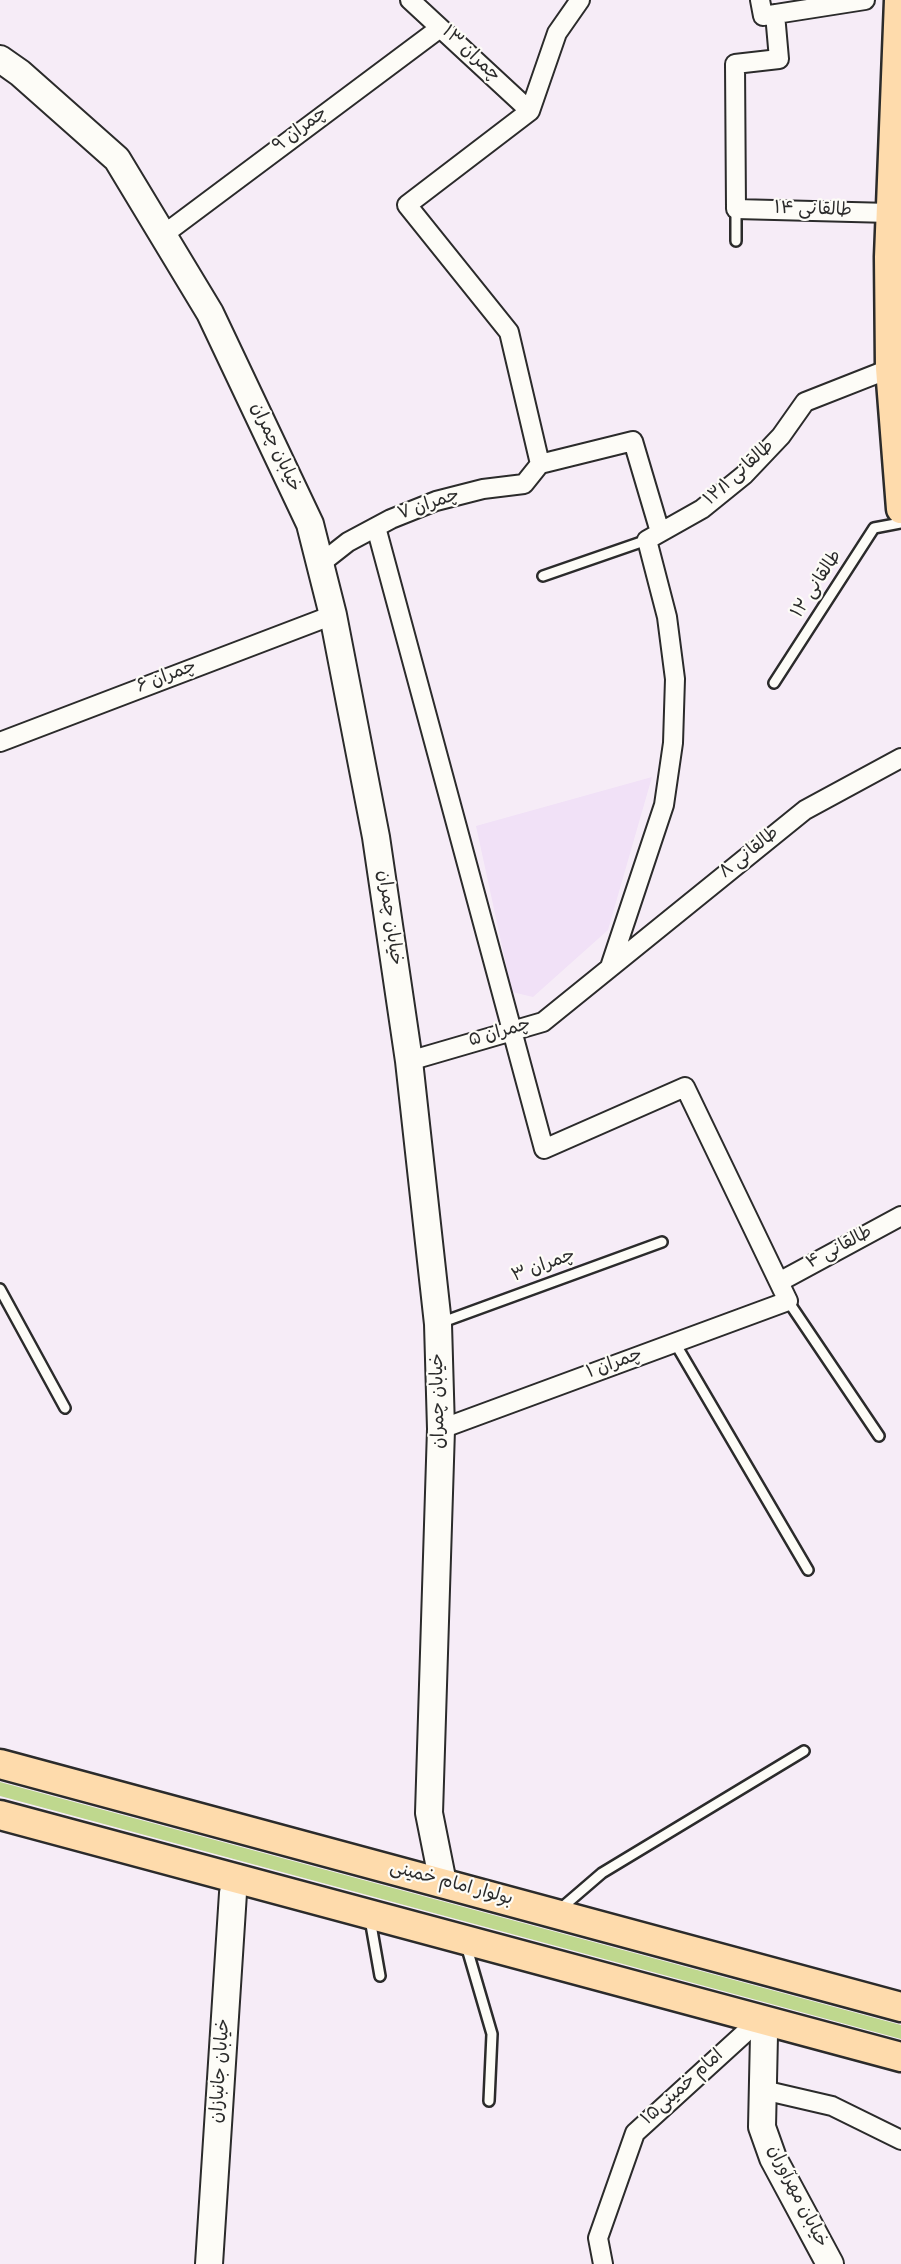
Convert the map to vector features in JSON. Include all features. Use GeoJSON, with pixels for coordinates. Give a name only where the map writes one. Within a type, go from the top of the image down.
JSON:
{"type":"FeatureCollection","features":[{"type":"Feature","properties":{"kind":"main road"},"geometry":{"type":"LineString","coordinates":[[899,0],[890,213],[895,257],[895,366],[901,509]]}},
{"type":"Feature","properties":{"kind":"main road","name":"خیابان چمران"},"geometry":{"type":"LineString","coordinates":[[0,59],[20,73],[117,159],[163,235],[215,324],[310,524],[333,615],[376,837],[409,1061],[438,1324],[441,1429],[429,1813],[442,1883]]}},
{"type":"Feature","properties":{"kind":"main road","name":"بولوار امام خمینی"},"geometry":{"type":"LineString","coordinates":[[0,1764],[901,2007]]}},
{"type":"Feature","properties":{"kind":"main road"},"geometry":{"type":"LineString","coordinates":[[0,1815],[901,2057]]}},
{"type":"Feature","properties":{"kind":"main road","name":"خیابان جانبازان"},"geometry":{"type":"LineString","coordinates":[[209,2264],[233,1893],[237,1878]]}},
{"type":"Feature","properties":{"kind":"main road","name":"خیابان مهرآوران"},"geometry":{"type":"LineString","coordinates":[[759,2019],[764,2036],[762,2127],[773,2158],[830,2264]]}},
{"type":"Feature","properties":{"kind":"street","name":"چمران ۱۳"},"geometry":{"type":"LineString","coordinates":[[410,0],[530,111]]}},
{"type":"Feature","properties":{"kind":"street"},"geometry":{"type":"LineString","coordinates":[[580,0],[557,33],[530,111],[407,205],[509,332],[540,464],[633,441],[667,617],[675,679],[673,742],[664,805],[610,967]]}},
{"type":"Feature","properties":{"kind":"street"},"geometry":{"type":"LineString","coordinates":[[736,209],[735,64],[779,60],[766,10],[865,0]]}},
{"type":"Feature","properties":{"kind":"street","name":"چمران ۹"},"geometry":{"type":"LineString","coordinates":[[163,235],[440,28]]}},
{"type":"Feature","properties":{"kind":"street","name":"طالقانی ۱۴"},"geometry":{"type":"LineString","coordinates":[[736,209],[890,213]]}},
{"type":"Feature","properties":{"kind":"street","name":"طالقانی ۱۲/۱"},"geometry":{"type":"LineString","coordinates":[[653,536],[702,509],[744,475],[781,436],[805,402],[895,366]]}},
{"type":"Feature","properties":{"kind":"street","name":"چمران ۷"},"geometry":{"type":"LineString","coordinates":[[320,564],[348,542],[436,501],[483,489],[524,484],[540,464]]}},
{"type":"Feature","properties":{"kind":"street"},"geometry":{"type":"LineString","coordinates":[[376,527],[544,1149],[685,1087],[788,1301]]}},
{"type":"Feature","properties":{"kind":"street","name":"چمران ۶"},"geometry":{"type":"LineString","coordinates":[[0,742],[333,615]]}},
{"type":"Feature","properties":{"kind":"street","name":"طالقانی ۸"},"geometry":{"type":"LineString","coordinates":[[610,967],[805,810],[901,759]]}},
{"type":"Feature","properties":{"kind":"street","name":"چمران ۵"},"geometry":{"type":"LineString","coordinates":[[409,1061],[543,1022],[610,967]]}},
{"type":"Feature","properties":{"kind":"street","name":"طالقانی ۴"},"geometry":{"type":"LineString","coordinates":[[779,1282],[901,1216]]}},
{"type":"Feature","properties":{"kind":"street","name":"چمران ۱"},"geometry":{"type":"LineString","coordinates":[[441,1429],[788,1301]]}},
{"type":"Feature","properties":{"kind":"street","name":"امام خمینی۱۵ ‍"},"geometry":{"type":"LineString","coordinates":[[603,2264],[598,2238],[635,2133],[759,2019]]}},
{"type":"Feature","properties":{"kind":"street"},"geometry":{"type":"LineString","coordinates":[[763,2090],[832,2106],[901,2140]]}},
{"type":"Feature","properties":{"kind":"lane"},"geometry":{"type":"LineString","coordinates":[[736,209],[736,241]]}},
{"type":"Feature","properties":{"kind":"lane","name":"طالقانی ۱۲"},"geometry":{"type":"LineString","coordinates":[[774,683],[874,528],[901,523]]}},
{"type":"Feature","properties":{"kind":"lane","name":"طالقانی ۱۲/۱"},"geometry":{"type":"LineString","coordinates":[[543,576],[653,536]]}},
{"type":"Feature","properties":{"kind":"lane","name":"چمران ۳"},"geometry":{"type":"LineString","coordinates":[[438,1324],[662,1242]]}},
{"type":"Feature","properties":{"kind":"lane"},"geometry":{"type":"LineString","coordinates":[[0,1289],[65,1408]]}},
{"type":"Feature","properties":{"kind":"lane"},"geometry":{"type":"LineString","coordinates":[[788,1301],[879,1436]]}},
{"type":"Feature","properties":{"kind":"lane"},"geometry":{"type":"LineString","coordinates":[[675,1343],[808,1570]]}},
{"type":"Feature","properties":{"kind":"lane"},"geometry":{"type":"LineString","coordinates":[[555,1913],[602,1873],[804,1751]]}},
{"type":"Feature","properties":{"kind":"lane"},"geometry":{"type":"LineString","coordinates":[[369,1914],[380,1976]]}},
{"type":"Feature","properties":{"kind":"lane"},"geometry":{"type":"LineString","coordinates":[[464,1940],[492,2034],[489,2101]]}},
{"type":"Feature","properties":{"kind":"shaded area"},"geometry":{"type":"Polygon","coordinates":[[[652,777],[608,930],[533,997],[512,992],[476,826],[652,777]]]}},
{"type":"Feature","properties":{"kind":"green space"},"geometry":{"type":"Polygon","coordinates":[[[0,1782],[901,2025],[901,2039],[0,1796],[0,1782]]]}}]}
